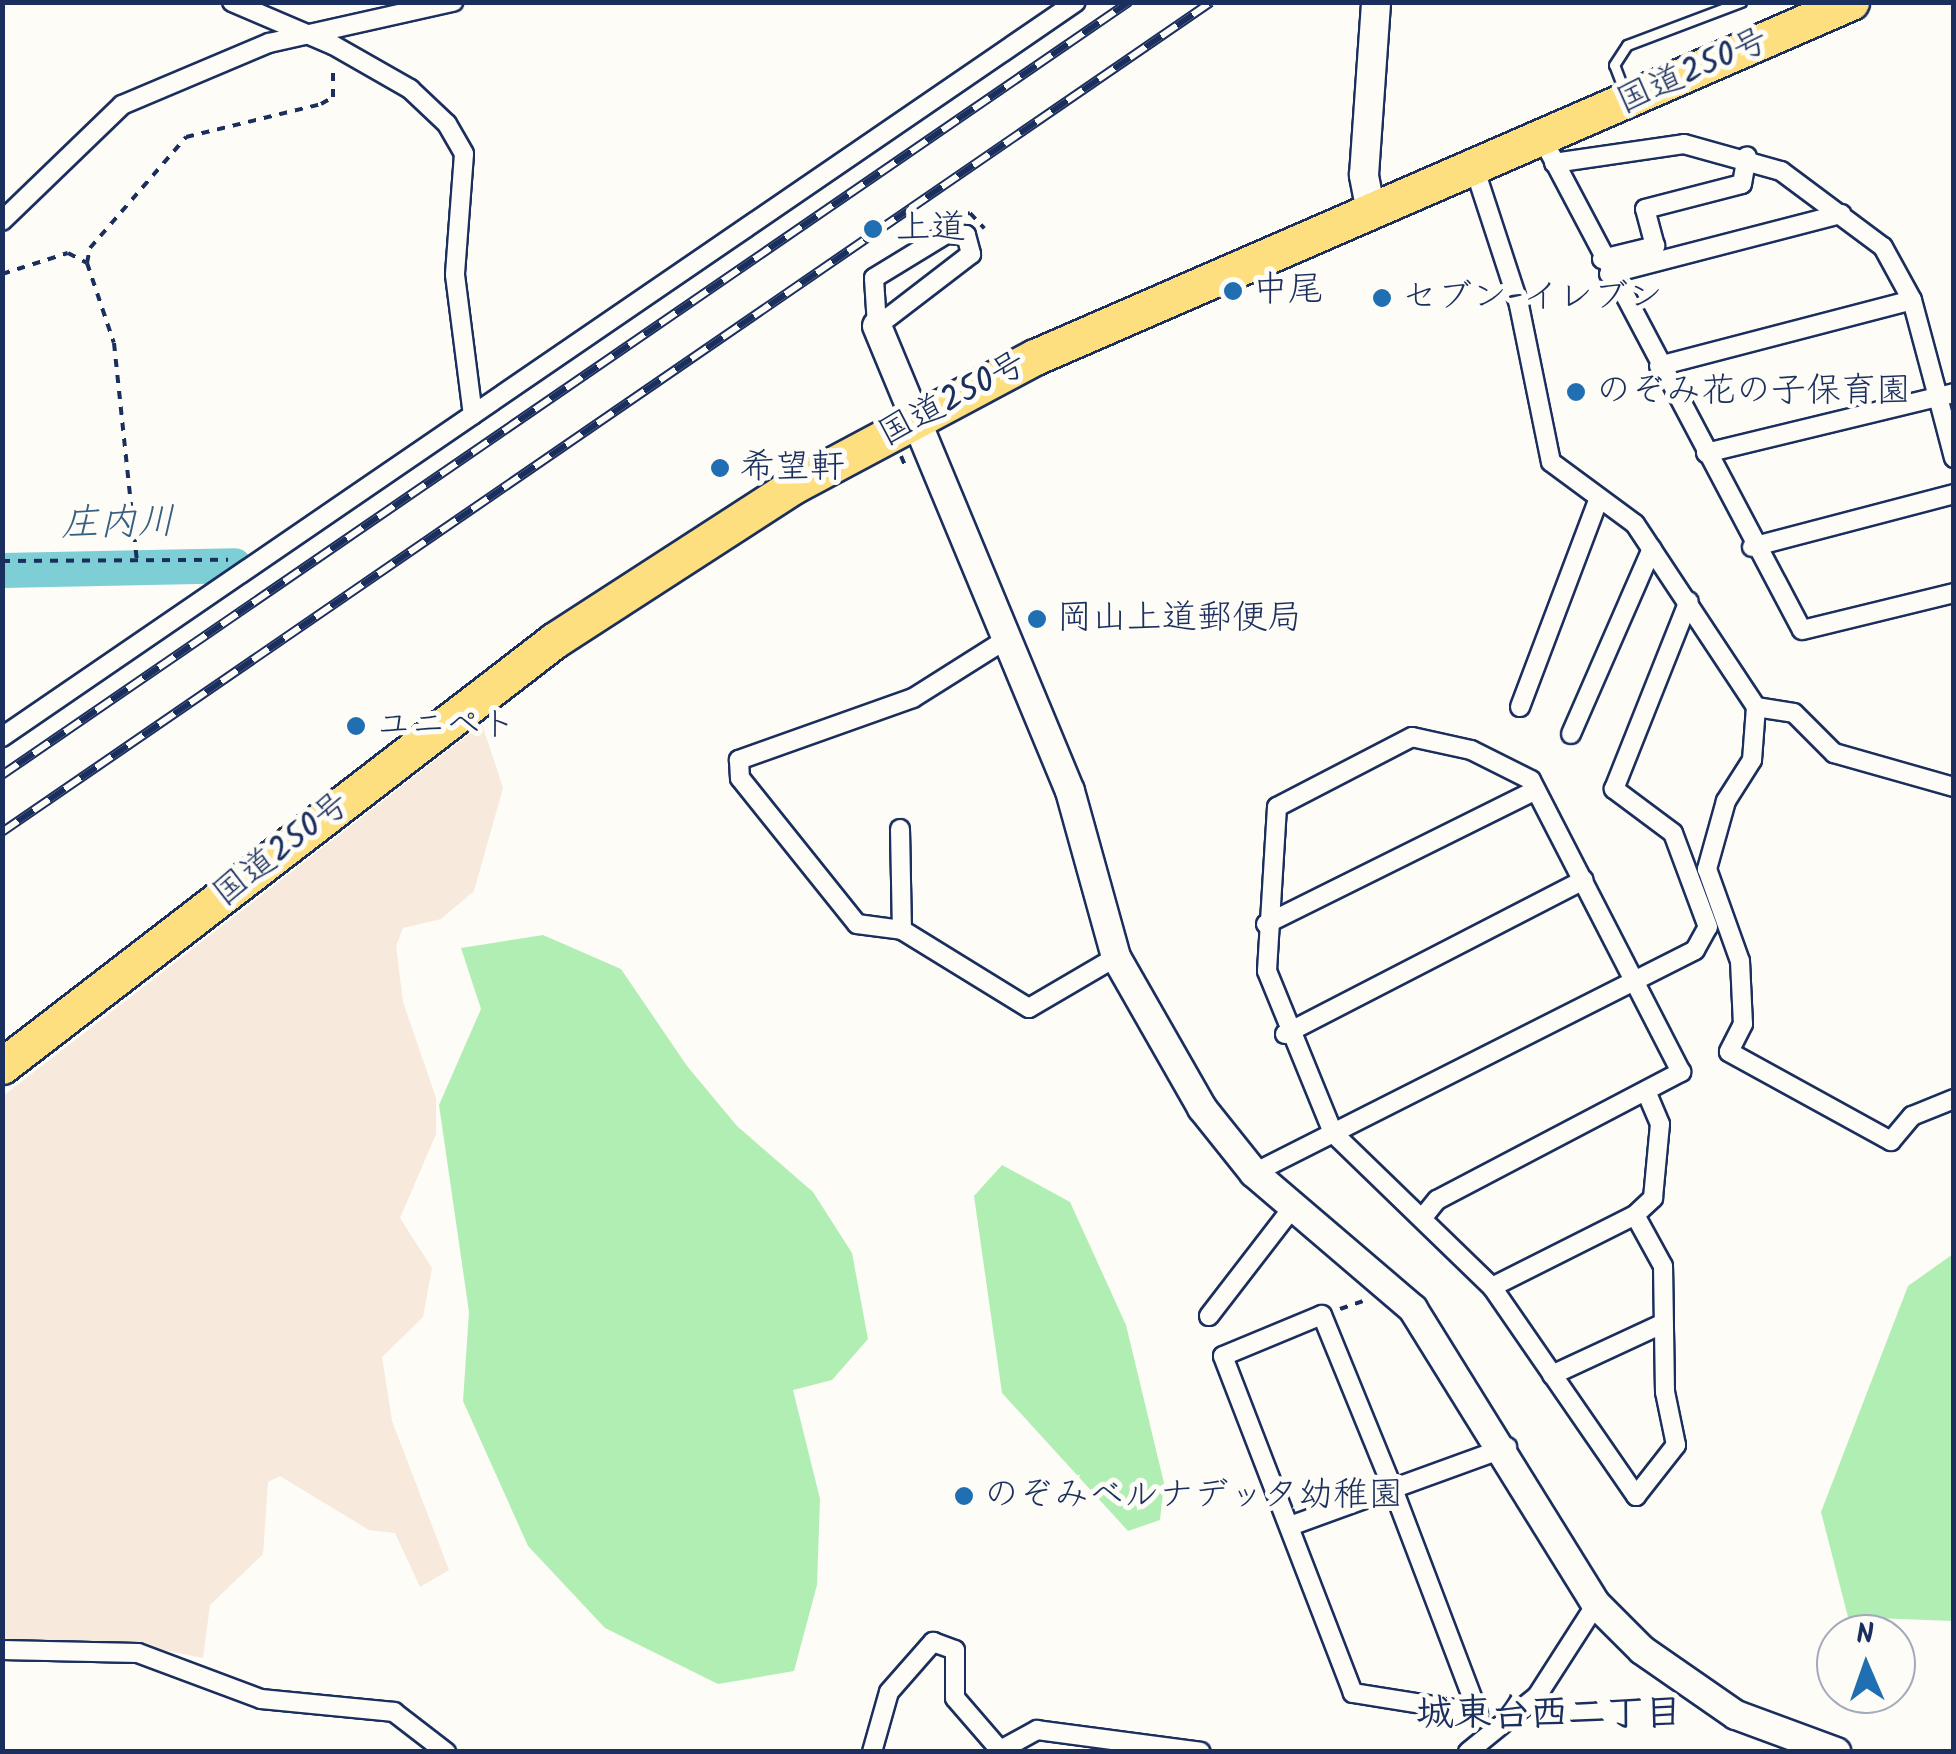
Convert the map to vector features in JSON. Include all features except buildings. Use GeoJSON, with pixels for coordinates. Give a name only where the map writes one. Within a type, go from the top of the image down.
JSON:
{"type":"FeatureCollection","features":[{"type":"Feature","properties":{"kind":"highway","name":"国道250号"},"geometry":{"type":"LineString","coordinates":[[2,1066],[554,640],[910,422],[1370,212],[1475,170],[1548,150],[1628,100],[1851,2]]}},
{"type":"Feature","properties":{"kind":"street"},"geometry":{"type":"LineString","coordinates":[[232,2],[313,33],[410,89],[464,154],[455,275],[473,415]]}},
{"type":"Feature","properties":{"kind":"street"},"geometry":{"type":"LineString","coordinates":[[2,221],[122,105],[313,33],[453,2]]}},
{"type":"Feature","properties":{"kind":"street"},"geometry":{"type":"LineString","coordinates":[[2,737],[1076,2]]}},
{"type":"Feature","properties":{"kind":"street"},"geometry":{"type":"LineString","coordinates":[[1370,212],[1364,175],[1376,2]]}},
{"type":"Feature","properties":{"kind":"street"},"geometry":{"type":"LineString","coordinates":[[1954,458],[1946,395],[1912,300],[1883,247],[1841,214],[1747,156],[1684,144],[1548,150],[1752,547],[1802,630],[1954,592]]}},
{"type":"Feature","properties":{"kind":"street"},"geometry":{"type":"LineString","coordinates":[[1605,266],[1655,246],[1646,209],[1742,184],[1747,156]]}},
{"type":"Feature","properties":{"kind":"street"},"geometry":{"type":"LineString","coordinates":[[1475,170],[1497,262],[1518,304],[1543,444],[1564,477],[1635,524],[1756,707],[1752,760],[1726,801],[1707,870],[1740,961],[1743,1024],[1729,1052],[1891,1141],[1912,1116],[1954,1098]]}},
{"type":"Feature","properties":{"kind":"street"},"geometry":{"type":"LineString","coordinates":[[1605,266],[1841,214]]}},
{"type":"Feature","properties":{"kind":"street"},"geometry":{"type":"LineString","coordinates":[[876,326],[966,260],[966,235],[946,234],[874,278],[876,326],[910,422],[1002,642],[1070,791],[1116,957],[1202,1108],[1254,1173],[1397,1290],[1506,1447],[1596,1604],[1642,1650],[1736,1715],[1836,1752]]}},
{"type":"Feature","properties":{"kind":"street"},"geometry":{"type":"LineString","coordinates":[[1659,366],[1912,300]]}},
{"type":"Feature","properties":{"kind":"street"},"geometry":{"type":"LineString","coordinates":[[1706,453],[1946,395]]}},
{"type":"Feature","properties":{"kind":"street"},"geometry":{"type":"LineString","coordinates":[[1752,547],[1954,494]]}},
{"type":"Feature","properties":{"kind":"street"},"geometry":{"type":"LineString","coordinates":[[1520,707],[1598,501]]}},
{"type":"Feature","properties":{"kind":"street"},"geometry":{"type":"LineString","coordinates":[[1571,734],[1652,549]]}},
{"type":"Feature","properties":{"kind":"street"},"geometry":{"type":"LineString","coordinates":[[1254,1173],[1695,950],[1708,927],[1673,833],[1614,789],[1689,601]]}},
{"type":"Feature","properties":{"kind":"street"},"geometry":{"type":"LineString","coordinates":[[1002,642],[914,698],[739,760],[740,778],[845,914],[869,928],[902,930],[1029,1008],[1116,957]]}},
{"type":"Feature","properties":{"kind":"street"},"geometry":{"type":"LineString","coordinates":[[1756,707],[1794,712],[1834,753],[1954,787]]}},
{"type":"Feature","properties":{"kind":"street"},"geometry":{"type":"LineString","coordinates":[[1424,1216],[1437,1200],[1682,1072],[1536,790],[1471,750],[1412,737],[1276,807],[1266,924],[1267,972],[1285,1034],[1332,1133],[1424,1216],[1492,1288],[1636,1496],[1676,1445],[1664,1323],[1663,1266],[1635,1216]]}},
{"type":"Feature","properties":{"kind":"street"},"geometry":{"type":"LineString","coordinates":[[1266,924],[1536,790]]}},
{"type":"Feature","properties":{"kind":"street"},"geometry":{"type":"LineString","coordinates":[[900,829],[902,930]]}},
{"type":"Feature","properties":{"kind":"street"},"geometry":{"type":"LineString","coordinates":[[1285,1034],[1584,880]]}},
{"type":"Feature","properties":{"kind":"street"},"geometry":{"type":"LineString","coordinates":[[1492,1288],[1635,1216],[1653,1198],[1660,1124],[1646,1090]]}},
{"type":"Feature","properties":{"kind":"street"},"geometry":{"type":"LineString","coordinates":[[1209,1316],[1293,1207]]}},
{"type":"Feature","properties":{"kind":"street"},"geometry":{"type":"LineString","coordinates":[[1322,1315],[1392,1489],[1478,1713],[1353,1692],[1292,1525],[1223,1356],[1322,1315]]}},
{"type":"Feature","properties":{"kind":"street"},"geometry":{"type":"LineString","coordinates":[[1552,1374],[1664,1323]]}},
{"type":"Feature","properties":{"kind":"street"},"geometry":{"type":"LineString","coordinates":[[1292,1525],[1506,1447]]}},
{"type":"Feature","properties":{"kind":"street"},"geometry":{"type":"LineString","coordinates":[[1468,1752],[1537,1696],[1596,1604]]}},
{"type":"Feature","properties":{"kind":"street"},"geometry":{"type":"LineString","coordinates":[[872,1752],[890,1692],[933,1642],[955,1650],[955,1698],[998,1750],[1037,1730],[1201,1752]]}},
{"type":"Feature","properties":{"kind":"street"},"geometry":{"type":"LineString","coordinates":[[2,1650],[154,1657],[261,1699],[394,1712],[446,1752]]}},
{"type":"Feature","properties":{"kind":"lane"},"geometry":{"type":"LineString","coordinates":[[1628,100],[1614,65],[1627,45],[1741,2]]}},
{"type":"Feature","properties":{"kind":"path"},"geometry":{"type":"LineString","coordinates":[[137,561],[114,343],[88,263],[90,248],[186,137],[333,97],[333,44]]}},
{"type":"Feature","properties":{"kind":"path"},"geometry":{"type":"LineString","coordinates":[[2,274],[68,254],[88,263]]}},
{"type":"Feature","properties":{"kind":"path"},"geometry":{"type":"LineString","coordinates":[[2,561],[261,560]]}},
{"type":"Feature","properties":{"kind":"path"},"geometry":{"type":"LineString","coordinates":[[1322,1315],[1397,1290]]}},
{"type":"Feature","properties":{"kind":"shaded area"},"geometry":{"type":"Polygon","coordinates":[[[482,724],[503,788],[474,891],[441,919],[403,928],[396,946],[403,1002],[436,1098],[436,1134],[400,1218],[432,1268],[423,1317],[382,1357],[392,1421],[449,1570],[420,1587],[395,1533],[369,1530],[280,1476],[268,1482],[263,1554],[210,1605],[203,1658],[134,1644],[3,1642],[3,1096],[482,724]]]}},
{"type":"Feature","properties":{"kind":"green space"},"geometry":{"type":"Polygon","coordinates":[[[543,935],[621,969],[687,1066],[737,1126],[813,1192],[852,1253],[868,1339],[832,1380],[793,1390],[820,1499],[817,1585],[794,1671],[718,1684],[605,1628],[528,1546],[463,1401],[469,1312],[439,1105],[481,1009],[461,948],[543,935]]]}},
{"type":"Feature","properties":{"kind":"green space"},"geometry":{"type":"Polygon","coordinates":[[[1002,1165],[1070,1202],[1126,1325],[1164,1483],[1160,1520],[1128,1531],[1002,1393],[974,1196],[1002,1165]]]}},
{"type":"Feature","properties":{"kind":"green space"},"geometry":{"type":"Polygon","coordinates":[[[1953,1254],[1953,1621],[1916,1620],[1916,1614],[1847,1614],[1821,1512],[1908,1286],[1953,1254]]]}},
{"type":"Feature","properties":{"kind":"waterway","name":"庄内川"},"geometry":{"type":"LineString","coordinates":[[2,570],[234,565]]}},
{"type":"Feature","properties":{"kind":"railway"},"geometry":{"type":"LineString","coordinates":[[2,775],[1129,2]]}},
{"type":"Feature","properties":{"kind":"railway"},"geometry":{"type":"LineString","coordinates":[[2,832],[1211,2]]}},
{"type":"Feature","properties":{"kind":"place","name":"上道"},"geometry":{"type":"Point","coordinates":[873,229]}},
{"type":"Feature","properties":{"kind":"place","name":"中尾"},"geometry":{"type":"Point","coordinates":[1233,291]}},
{"type":"Feature","properties":{"kind":"place","name":"セブン-イレブン"},"geometry":{"type":"Point","coordinates":[1382,298]}},
{"type":"Feature","properties":{"kind":"place","name":"のぞみ花の子保育園"},"geometry":{"type":"Point","coordinates":[1576,392]}},
{"type":"Feature","properties":{"kind":"place","name":"希望軒"},"geometry":{"type":"Point","coordinates":[720,468]}},
{"type":"Feature","properties":{"kind":"place","name":"岡山上道郵便局"},"geometry":{"type":"Point","coordinates":[1037,619]}},
{"type":"Feature","properties":{"kind":"place","name":"ユニペト"},"geometry":{"type":"Point","coordinates":[356,726]}},
{"type":"Feature","properties":{"kind":"place","name":"のぞみベルナデッタ幼稚園"},"geometry":{"type":"Point","coordinates":[964,1496]}},
{"type":"Feature","properties":{"kind":"district","name":"城東台西二丁目"},"geometry":{"type":"Point","coordinates":[1549,1716]}}]}
